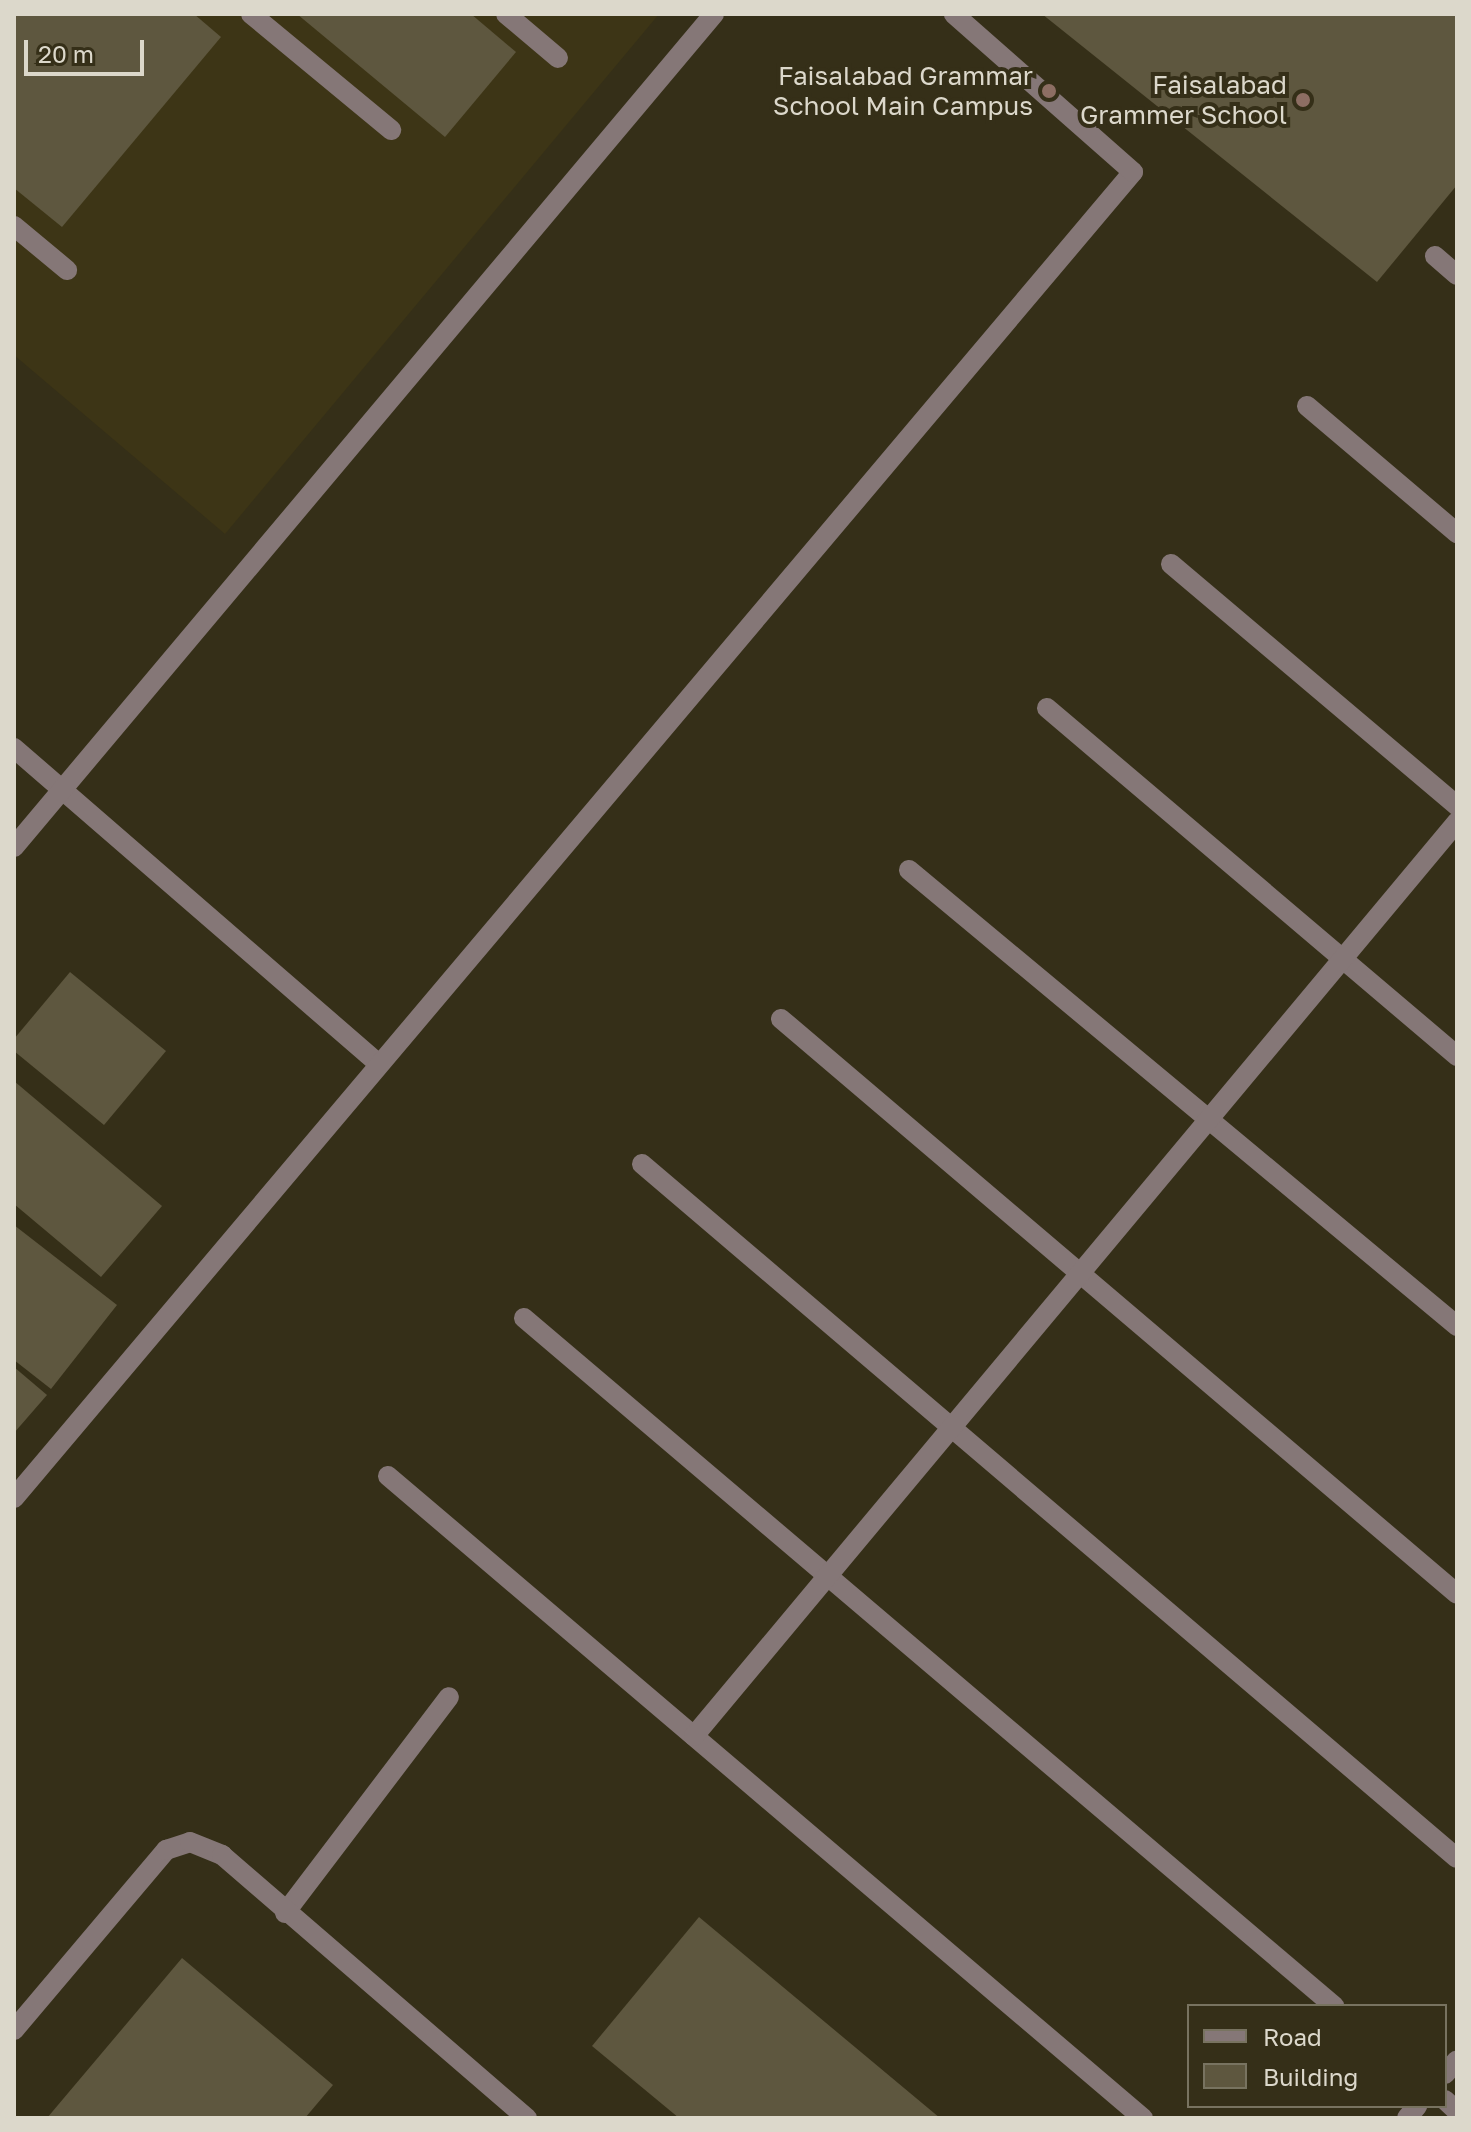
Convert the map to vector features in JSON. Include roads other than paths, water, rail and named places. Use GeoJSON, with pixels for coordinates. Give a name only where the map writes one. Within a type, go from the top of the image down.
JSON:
{"type":"FeatureCollection","features":[{"type":"Feature","properties":{"kind":"street"},"geometry":{"type":"LineString","coordinates":[[251,14],[391,130]]}},
{"type":"Feature","properties":{"kind":"street"},"geometry":{"type":"LineString","coordinates":[[506,14],[558,58]]}},
{"type":"Feature","properties":{"kind":"street"},"geometry":{"type":"LineString","coordinates":[[14,847],[714,14]]}},
{"type":"Feature","properties":{"kind":"street"},"geometry":{"type":"LineString","coordinates":[[14,1498],[377,1062],[1133,172],[954,14]]}},
{"type":"Feature","properties":{"kind":"street"},"geometry":{"type":"LineString","coordinates":[[14,226],[67,270]]}},
{"type":"Feature","properties":{"kind":"street"},"geometry":{"type":"LineString","coordinates":[[1435,256],[1457,275]]}},
{"type":"Feature","properties":{"kind":"street"},"geometry":{"type":"LineString","coordinates":[[1307,406],[1457,533]]}},
{"type":"Feature","properties":{"kind":"street"},"geometry":{"type":"LineString","coordinates":[[1171,564],[1457,806]]}},
{"type":"Feature","properties":{"kind":"street"},"geometry":{"type":"LineString","coordinates":[[1047,708],[1457,1056]]}},
{"type":"Feature","properties":{"kind":"street"},"geometry":{"type":"LineString","coordinates":[[14,748],[377,1062]]}},
{"type":"Feature","properties":{"kind":"street"},"geometry":{"type":"LineString","coordinates":[[694,1736],[1457,822]]}},
{"type":"Feature","properties":{"kind":"street"},"geometry":{"type":"LineString","coordinates":[[909,870],[1206,1123],[1457,1326]]}},
{"type":"Feature","properties":{"kind":"street"},"geometry":{"type":"LineString","coordinates":[[781,1019],[1457,1594]]}},
{"type":"Feature","properties":{"kind":"street"},"geometry":{"type":"LineString","coordinates":[[642,1164],[1457,1858]]}},
{"type":"Feature","properties":{"kind":"street"},"geometry":{"type":"LineString","coordinates":[[524,1318],[1332,2004]]}},
{"type":"Feature","properties":{"kind":"street"},"geometry":{"type":"LineString","coordinates":[[388,1476],[1143,2118]]}},
{"type":"Feature","properties":{"kind":"street"},"geometry":{"type":"LineString","coordinates":[[285,1913],[449,1697]]}},
{"type":"Feature","properties":{"kind":"street"},"geometry":{"type":"LineString","coordinates":[[14,2030],[166,1850],[190,1842],[222,1855],[285,1913],[527,2118]]}},
{"type":"Feature","properties":{"kind":"place","name":"Faisalabad Grammar School Main Campus"},"geometry":{"type":"Point","coordinates":[1049,91]}},
{"type":"Feature","properties":{"kind":"place","name":"Faisalabad Grammer School"},"geometry":{"type":"Point","coordinates":[1303,100]}}]}
